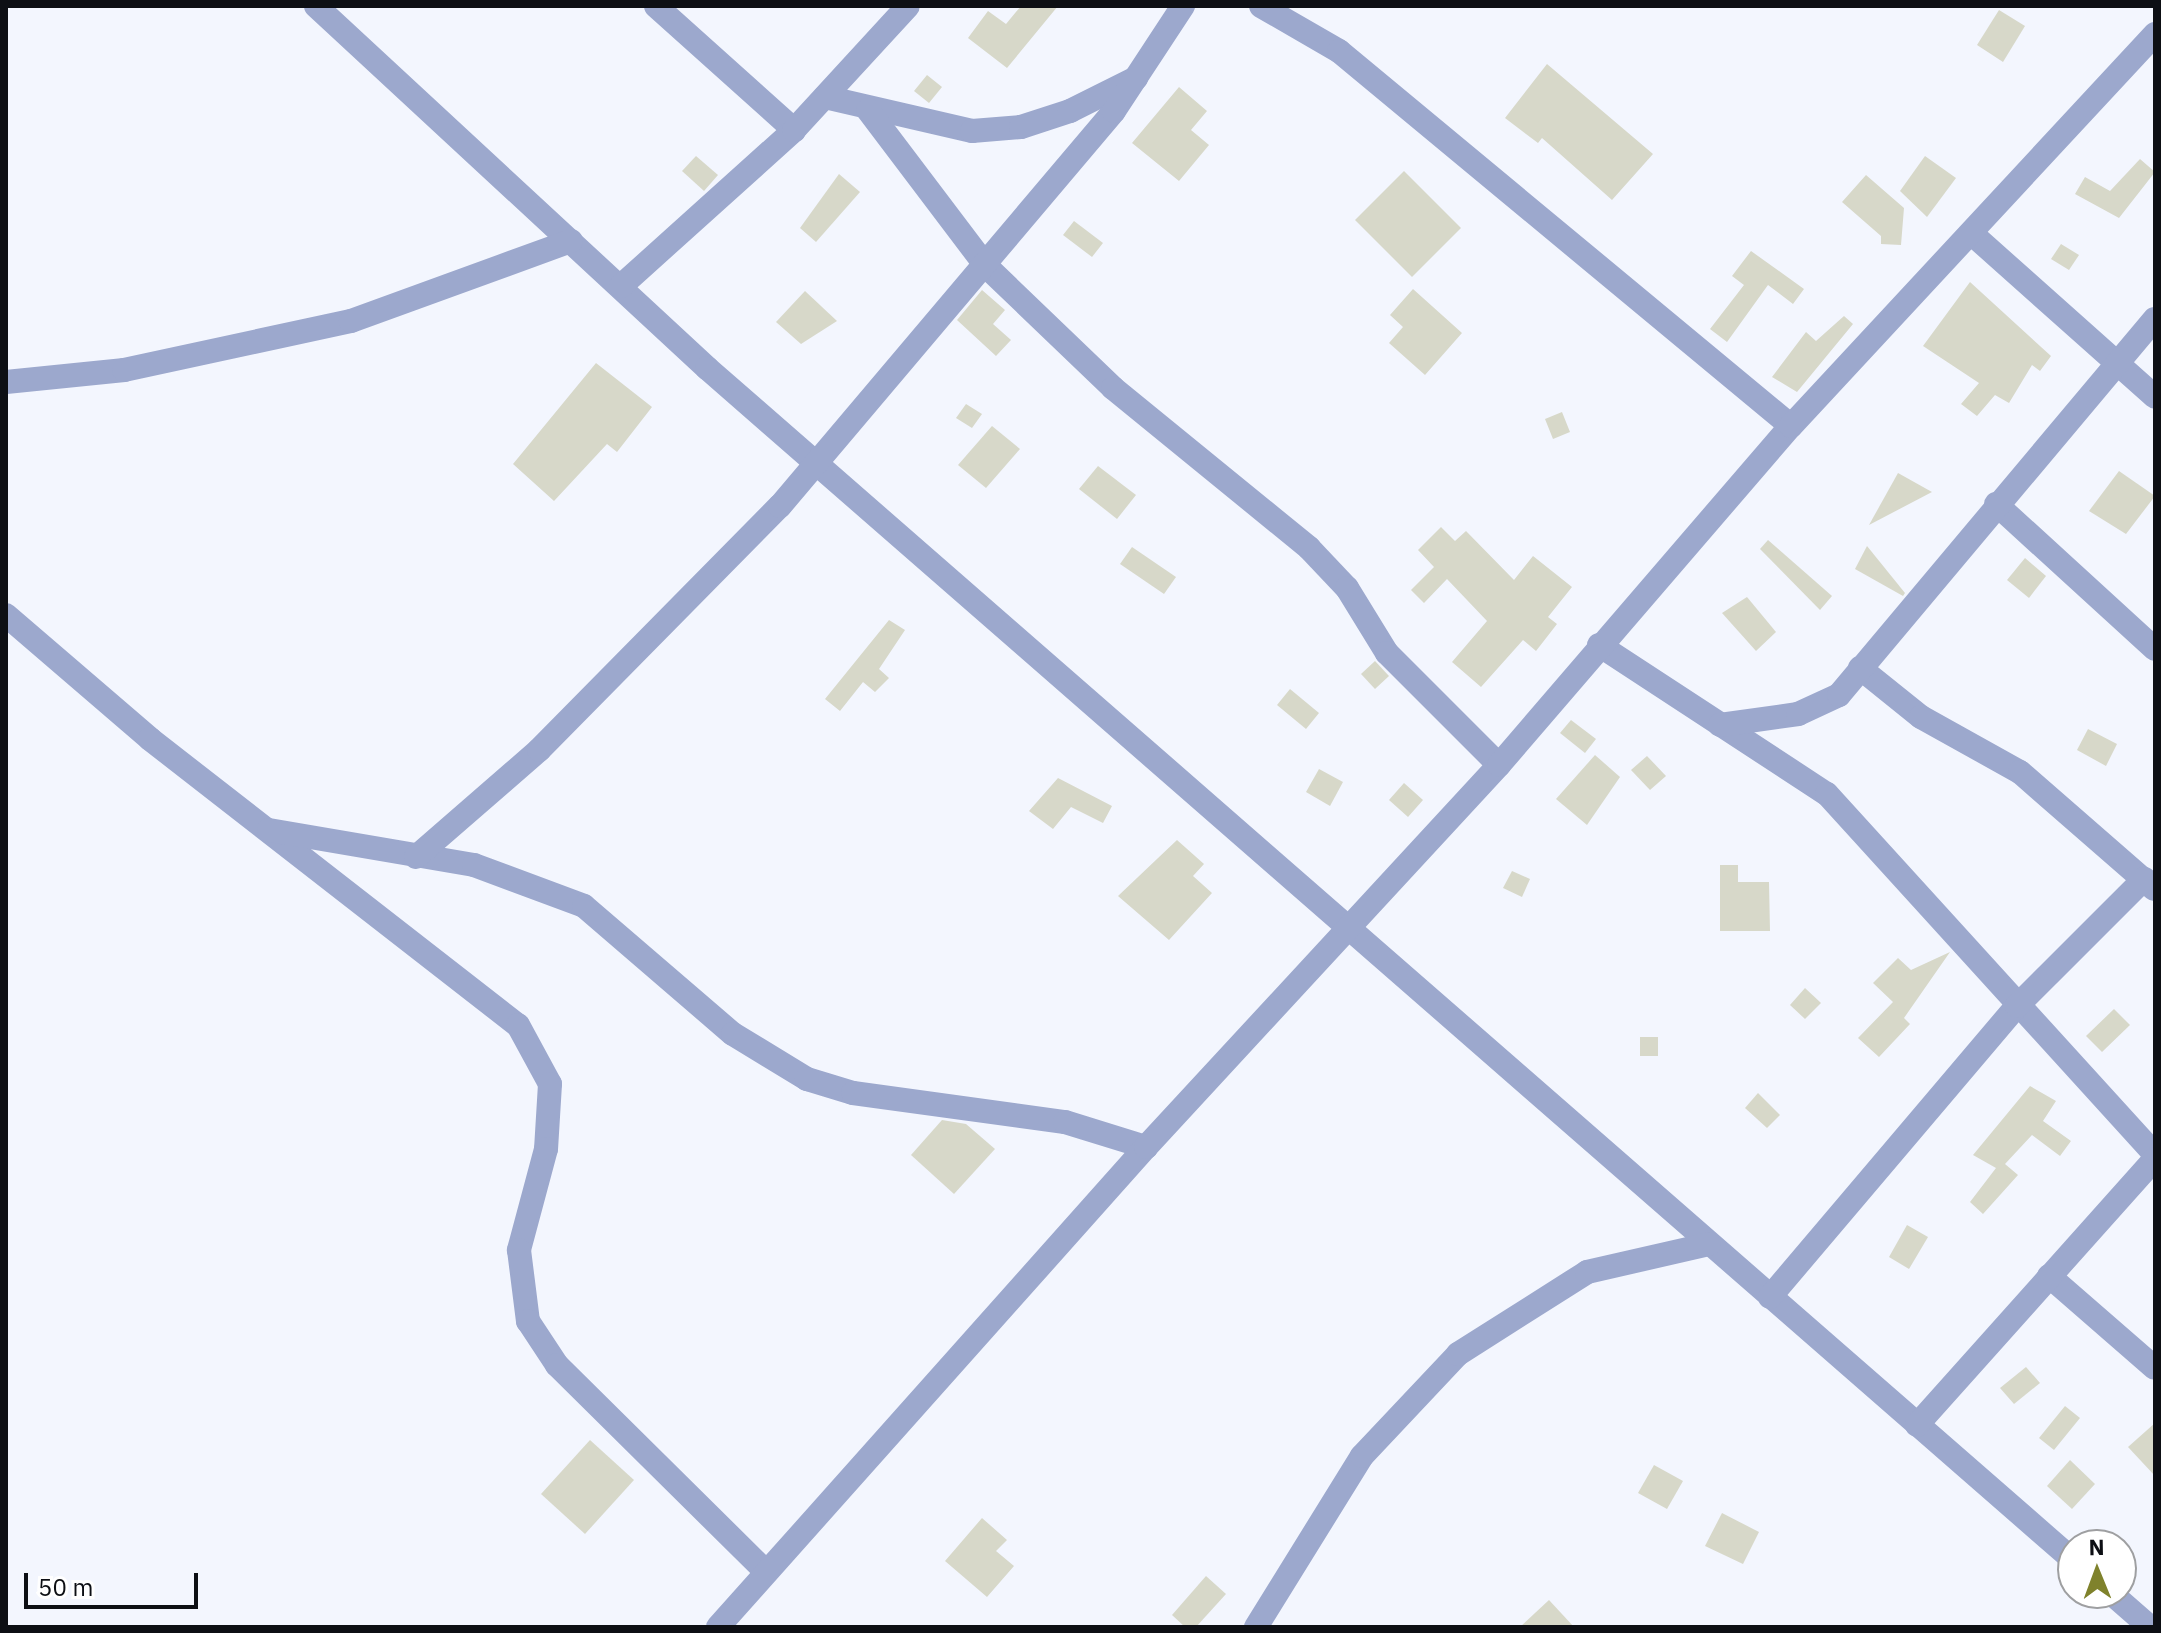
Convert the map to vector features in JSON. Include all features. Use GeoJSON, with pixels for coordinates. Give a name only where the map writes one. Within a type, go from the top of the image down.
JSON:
{"type":"FeatureCollection","features":[{"type":"Feature","properties":{"kind":"street"},"geometry":{"type":"LineString","coordinates":[[316,6],[814,460],[1349,933],[2057,1546]]}},
{"type":"Feature","properties":{"kind":"street"},"geometry":{"type":"LineString","coordinates":[[656,6],[794,130]]}},
{"type":"Feature","properties":{"kind":"street"},"geometry":{"type":"LineString","coordinates":[[621,286],[794,130],[908,6]]}},
{"type":"Feature","properties":{"kind":"street"},"geometry":{"type":"LineString","coordinates":[[416,857],[716,576],[986,266],[1137,77],[1183,6]]}},
{"type":"Feature","properties":{"kind":"street"},"geometry":{"type":"LineString","coordinates":[[1261,6],[1339,51],[1791,426]]}},
{"type":"Feature","properties":{"kind":"street"},"geometry":{"type":"LineString","coordinates":[[718,1627],[1146,1147],[1349,933],[1499,765],[1599,645],[1791,426],[2155,34]]}},
{"type":"Feature","properties":{"kind":"street"},"geometry":{"type":"LineString","coordinates":[[825,97],[868,110],[972,131],[1021,127],[1137,77]]}},
{"type":"Feature","properties":{"kind":"street"},"geometry":{"type":"LineString","coordinates":[[868,110],[986,266],[1113,388],[1309,548],[1347,588],[1387,653],[1499,765]]}},
{"type":"Feature","properties":{"kind":"street"},"geometry":{"type":"LineString","coordinates":[[1971,233],[2155,397]]}},
{"type":"Feature","properties":{"kind":"street"},"geometry":{"type":"LineString","coordinates":[[6,382],[124,370],[351,321],[571,241]]}},
{"type":"Feature","properties":{"kind":"street"},"geometry":{"type":"LineString","coordinates":[[1720,725],[1819,708],[1860,668],[2155,319]]}},
{"type":"Feature","properties":{"kind":"street"},"geometry":{"type":"LineString","coordinates":[[1996,504],[2155,649]]}},
{"type":"Feature","properties":{"kind":"street"},"geometry":{"type":"LineString","coordinates":[[6,615],[263,828],[518,1025],[550,1084],[546,1149],[519,1250],[528,1321],[557,1365],[766,1572]]}},
{"type":"Feature","properties":{"kind":"street"},"geometry":{"type":"LineString","coordinates":[[1599,645],[1827,794],[1965,937],[2017,1006],[2155,1157],[1917,1425]]}},
{"type":"Feature","properties":{"kind":"street"},"geometry":{"type":"LineString","coordinates":[[1770,1297],[2017,1006],[2149,884],[2020,772],[1921,717],[1860,668]]}},
{"type":"Feature","properties":{"kind":"street"},"geometry":{"type":"LineString","coordinates":[[263,828],[474,865],[584,906],[733,1034],[807,1079],[853,1093],[1065,1122],[1146,1147]]}},
{"type":"Feature","properties":{"kind":"street"},"geometry":{"type":"LineString","coordinates":[[1256,1627],[1362,1456],[1458,1354],[1587,1272],[1709,1244]]}},
{"type":"Feature","properties":{"kind":"street"},"geometry":{"type":"LineString","coordinates":[[2049,1276],[2155,1368]]}},
{"type":"Feature","properties":{"kind":"street"},"geometry":{"type":"LineString","coordinates":[[2129,1609],[2150,1627]]}},
{"type":"Feature","properties":{"kind":"building"},"geometry":{"type":"Polygon","coordinates":[[[1021,6],[1058,6],[1007,68],[968,38],[988,11],[1006,24],[1021,6]]]}},
{"type":"Feature","properties":{"kind":"building"},"geometry":{"type":"Polygon","coordinates":[[[1999,10],[2025,26],[2003,62],[1977,45],[1999,10]]]}},
{"type":"Feature","properties":{"kind":"building"},"geometry":{"type":"Polygon","coordinates":[[[1547,64],[1653,154],[1612,200],[1542,138],[1538,143],[1505,118],[1547,64]]]}},
{"type":"Feature","properties":{"kind":"building"},"geometry":{"type":"Polygon","coordinates":[[[927,75],[942,87],[929,103],[914,91],[927,75]]]}},
{"type":"Feature","properties":{"kind":"building"},"geometry":{"type":"Polygon","coordinates":[[[1179,87],[1207,111],[1191,130],[1209,145],[1179,181],[1132,143],[1179,87]]]}},
{"type":"Feature","properties":{"kind":"building"},"geometry":{"type":"Polygon","coordinates":[[[696,156],[718,175],[704,191],[682,171],[696,156]]]}},
{"type":"Feature","properties":{"kind":"building"},"geometry":{"type":"Polygon","coordinates":[[[1925,156],[1956,178],[1927,217],[1900,191],[1925,156]]]}},
{"type":"Feature","properties":{"kind":"building"},"geometry":{"type":"Polygon","coordinates":[[[2140,159],[2155,172],[2119,218],[2075,194],[2085,177],[2110,191],[2140,159]]]}},
{"type":"Feature","properties":{"kind":"building"},"geometry":{"type":"Polygon","coordinates":[[[1404,171],[1461,228],[1412,277],[1355,220],[1404,171]]]}},
{"type":"Feature","properties":{"kind":"building"},"geometry":{"type":"Polygon","coordinates":[[[839,174],[860,192],[816,242],[800,228],[839,174]]]}},
{"type":"Feature","properties":{"kind":"building"},"geometry":{"type":"Polygon","coordinates":[[[1866,175],[1904,208],[1901,245],[1881,244],[1881,236],[1842,202],[1866,175]]]}},
{"type":"Feature","properties":{"kind":"building"},"geometry":{"type":"Polygon","coordinates":[[[1074,221],[1103,243],[1092,257],[1063,235],[1074,221]]]}},
{"type":"Feature","properties":{"kind":"building"},"geometry":{"type":"Polygon","coordinates":[[[2061,244],[2079,255],[2069,270],[2051,259],[2061,244]]]}},
{"type":"Feature","properties":{"kind":"building"},"geometry":{"type":"Polygon","coordinates":[[[1751,251],[1804,289],[1793,304],[1768,285],[1727,342],[1710,329],[1744,285],[1732,276],[1751,251]]]}},
{"type":"Feature","properties":{"kind":"building"},"geometry":{"type":"Polygon","coordinates":[[[1970,282],[2051,356],[2040,371],[2032,365],[2009,403],[1995,395],[1977,416],[1961,404],[1979,383],[1923,346],[1970,282]]]}},
{"type":"Feature","properties":{"kind":"building"},"geometry":{"type":"Polygon","coordinates":[[[1413,289],[1462,333],[1425,375],[1389,343],[1403,327],[1390,315],[1413,289]]]}},
{"type":"Feature","properties":{"kind":"building"},"geometry":{"type":"Polygon","coordinates":[[[982,290],[1005,310],[993,324],[1011,340],[996,356],[957,320],[982,290]]]}},
{"type":"Feature","properties":{"kind":"building"},"geometry":{"type":"Polygon","coordinates":[[[805,291],[837,321],[801,344],[776,322],[805,291]]]}},
{"type":"Feature","properties":{"kind":"building"},"geometry":{"type":"Polygon","coordinates":[[[1844,316],[1853,324],[1797,392],[1772,377],[1806,332],[1816,341],[1844,316]]]}},
{"type":"Feature","properties":{"kind":"building"},"geometry":{"type":"Polygon","coordinates":[[[596,363],[652,407],[617,452],[607,444],[554,501],[513,464],[596,363]]]}},
{"type":"Feature","properties":{"kind":"building"},"geometry":{"type":"Polygon","coordinates":[[[966,404],[982,414],[972,428],[956,418],[966,404]]]}},
{"type":"Feature","properties":{"kind":"building"},"geometry":{"type":"Polygon","coordinates":[[[1562,412],[1570,432],[1553,439],[1545,419],[1562,412]]]}},
{"type":"Feature","properties":{"kind":"building"},"geometry":{"type":"Polygon","coordinates":[[[992,426],[1020,449],[986,488],[958,465],[992,426]]]}},
{"type":"Feature","properties":{"kind":"building"},"geometry":{"type":"Polygon","coordinates":[[[1098,466],[1136,495],[1117,519],[1079,489],[1098,466]]]}},
{"type":"Feature","properties":{"kind":"building"},"geometry":{"type":"Polygon","coordinates":[[[2119,471],[2155,496],[2126,534],[2089,511],[2119,471]]]}},
{"type":"Feature","properties":{"kind":"building"},"geometry":{"type":"Polygon","coordinates":[[[1898,473],[1932,492],[1869,525],[1898,473]]]}},
{"type":"Feature","properties":{"kind":"building"},"geometry":{"type":"Polygon","coordinates":[[[1441,527],[1455,541],[1466,531],[1514,580],[1533,556],[1572,587],[1548,617],[1557,624],[1536,651],[1523,640],[1481,687],[1452,662],[1487,621],[1447,579],[1424,603],[1411,590],[1434,567],[1418,550],[1441,527]]]}},
{"type":"Feature","properties":{"kind":"building"},"geometry":{"type":"Polygon","coordinates":[[[1768,540],[1832,596],[1820,610],[1760,549],[1768,540]]]}},
{"type":"Feature","properties":{"kind":"building"},"geometry":{"type":"Polygon","coordinates":[[[1867,546],[1905,593],[1903,596],[1855,569],[1867,546]]]}},
{"type":"Feature","properties":{"kind":"building"},"geometry":{"type":"Polygon","coordinates":[[[1132,547],[1176,577],[1164,594],[1120,564],[1132,547]]]}},
{"type":"Feature","properties":{"kind":"building"},"geometry":{"type":"Polygon","coordinates":[[[2025,558],[2046,576],[2029,598],[2007,580],[2025,558]]]}},
{"type":"Feature","properties":{"kind":"building"},"geometry":{"type":"Polygon","coordinates":[[[1747,597],[1776,632],[1756,651],[1722,613],[1747,597]]]}},
{"type":"Feature","properties":{"kind":"building"},"geometry":{"type":"Polygon","coordinates":[[[889,620],[905,630],[879,669],[889,678],[875,692],[863,682],[840,711],[825,699],[889,620]]]}},
{"type":"Feature","properties":{"kind":"building"},"geometry":{"type":"Polygon","coordinates":[[[1375,661],[1389,676],[1375,689],[1361,674],[1375,661]]]}},
{"type":"Feature","properties":{"kind":"building"},"geometry":{"type":"Polygon","coordinates":[[[1290,689],[1319,713],[1306,729],[1277,705],[1290,689]]]}},
{"type":"Feature","properties":{"kind":"building"},"geometry":{"type":"Polygon","coordinates":[[[1571,720],[1596,739],[1585,753],[1560,733],[1571,720]]]}},
{"type":"Feature","properties":{"kind":"building"},"geometry":{"type":"Polygon","coordinates":[[[2088,729],[2117,744],[2106,766],[2077,750],[2088,729]]]}},
{"type":"Feature","properties":{"kind":"building"},"geometry":{"type":"Polygon","coordinates":[[[1595,755],[1620,777],[1587,825],[1556,799],[1595,755]]]}},
{"type":"Feature","properties":{"kind":"building"},"geometry":{"type":"Polygon","coordinates":[[[1647,756],[1666,776],[1650,790],[1631,770],[1647,756]]]}},
{"type":"Feature","properties":{"kind":"building"},"geometry":{"type":"Polygon","coordinates":[[[1319,769],[1343,782],[1330,806],[1306,792],[1319,769]]]}},
{"type":"Feature","properties":{"kind":"building"},"geometry":{"type":"Polygon","coordinates":[[[1058,778],[1112,806],[1103,823],[1071,807],[1053,829],[1029,811],[1058,778]]]}},
{"type":"Feature","properties":{"kind":"building"},"geometry":{"type":"Polygon","coordinates":[[[1404,783],[1423,800],[1408,817],[1389,800],[1404,783]]]}},
{"type":"Feature","properties":{"kind":"building"},"geometry":{"type":"Polygon","coordinates":[[[1177,840],[1204,864],[1193,876],[1212,893],[1169,940],[1118,896],[1177,840]]]}},
{"type":"Feature","properties":{"kind":"building"},"geometry":{"type":"Polygon","coordinates":[[[1720,865],[1738,865],[1738,882],[1769,882],[1770,931],[1720,931],[1720,865]]]}},
{"type":"Feature","properties":{"kind":"building"},"geometry":{"type":"Polygon","coordinates":[[[1512,871],[1530,879],[1522,897],[1503,888],[1512,871]]]}},
{"type":"Feature","properties":{"kind":"building"},"geometry":{"type":"Polygon","coordinates":[[[1950,952],[1904,1018],[1910,1024],[1879,1057],[1858,1038],[1893,1002],[1873,983],[1898,958],[1911,970],[1950,952]]]}},
{"type":"Feature","properties":{"kind":"building"},"geometry":{"type":"Polygon","coordinates":[[[1805,988],[1821,1003],[1805,1019],[1790,1005],[1805,988]]]}},
{"type":"Feature","properties":{"kind":"building"},"geometry":{"type":"Polygon","coordinates":[[[2114,1009],[2130,1025],[2102,1052],[2086,1036],[2114,1009]]]}},
{"type":"Feature","properties":{"kind":"building"},"geometry":{"type":"Polygon","coordinates":[[[1640,1037],[1658,1037],[1658,1056],[1640,1056],[1640,1037]]]}},
{"type":"Feature","properties":{"kind":"building"},"geometry":{"type":"Polygon","coordinates":[[[2030,1086],[2056,1101],[2043,1121],[2071,1141],[2060,1156],[2032,1135],[2005,1164],[2018,1175],[1983,1214],[1970,1202],[1996,1168],[1973,1155],[2030,1086]]]}},
{"type":"Feature","properties":{"kind":"building"},"geometry":{"type":"Polygon","coordinates":[[[1758,1093],[1780,1115],[1767,1128],[1745,1108],[1758,1093]]]}},
{"type":"Feature","properties":{"kind":"building"},"geometry":{"type":"Polygon","coordinates":[[[942,1120],[966,1124],[995,1149],[954,1194],[911,1155],[942,1120]]]}},
{"type":"Feature","properties":{"kind":"building"},"geometry":{"type":"Polygon","coordinates":[[[1907,1225],[1928,1237],[1909,1269],[1889,1257],[1907,1225]]]}},
{"type":"Feature","properties":{"kind":"building"},"geometry":{"type":"Polygon","coordinates":[[[2026,1367],[2040,1383],[2014,1404],[2000,1388],[2026,1367]]]}},
{"type":"Feature","properties":{"kind":"building"},"geometry":{"type":"Polygon","coordinates":[[[2065,1406],[2080,1418],[2054,1450],[2039,1438],[2065,1406]]]}},
{"type":"Feature","properties":{"kind":"building"},"geometry":{"type":"Polygon","coordinates":[[[2155,1423],[2155,1476],[2128,1447],[2155,1423]]]}},
{"type":"Feature","properties":{"kind":"building"},"geometry":{"type":"Polygon","coordinates":[[[590,1440],[634,1480],[585,1534],[541,1494],[590,1440]]]}},
{"type":"Feature","properties":{"kind":"building"},"geometry":{"type":"Polygon","coordinates":[[[2070,1460],[2095,1484],[2072,1509],[2047,1486],[2070,1460]]]}},
{"type":"Feature","properties":{"kind":"building"},"geometry":{"type":"Polygon","coordinates":[[[1654,1465],[1683,1481],[1667,1509],[1638,1493],[1654,1465]]]}},
{"type":"Feature","properties":{"kind":"building"},"geometry":{"type":"Polygon","coordinates":[[[1722,1513],[1759,1532],[1743,1564],[1705,1546],[1722,1513]]]}},
{"type":"Feature","properties":{"kind":"building"},"geometry":{"type":"Polygon","coordinates":[[[982,1518],[1007,1540],[996,1551],[1014,1566],[987,1597],[945,1561],[982,1518]]]}},
{"type":"Feature","properties":{"kind":"building"},"geometry":{"type":"Polygon","coordinates":[[[1206,1576],[1226,1594],[1196,1627],[1185,1627],[1172,1615],[1206,1576]]]}},
{"type":"Feature","properties":{"kind":"building"},"geometry":{"type":"Polygon","coordinates":[[[1549,1600],[1574,1627],[1520,1627],[1549,1600]]]}}]}
